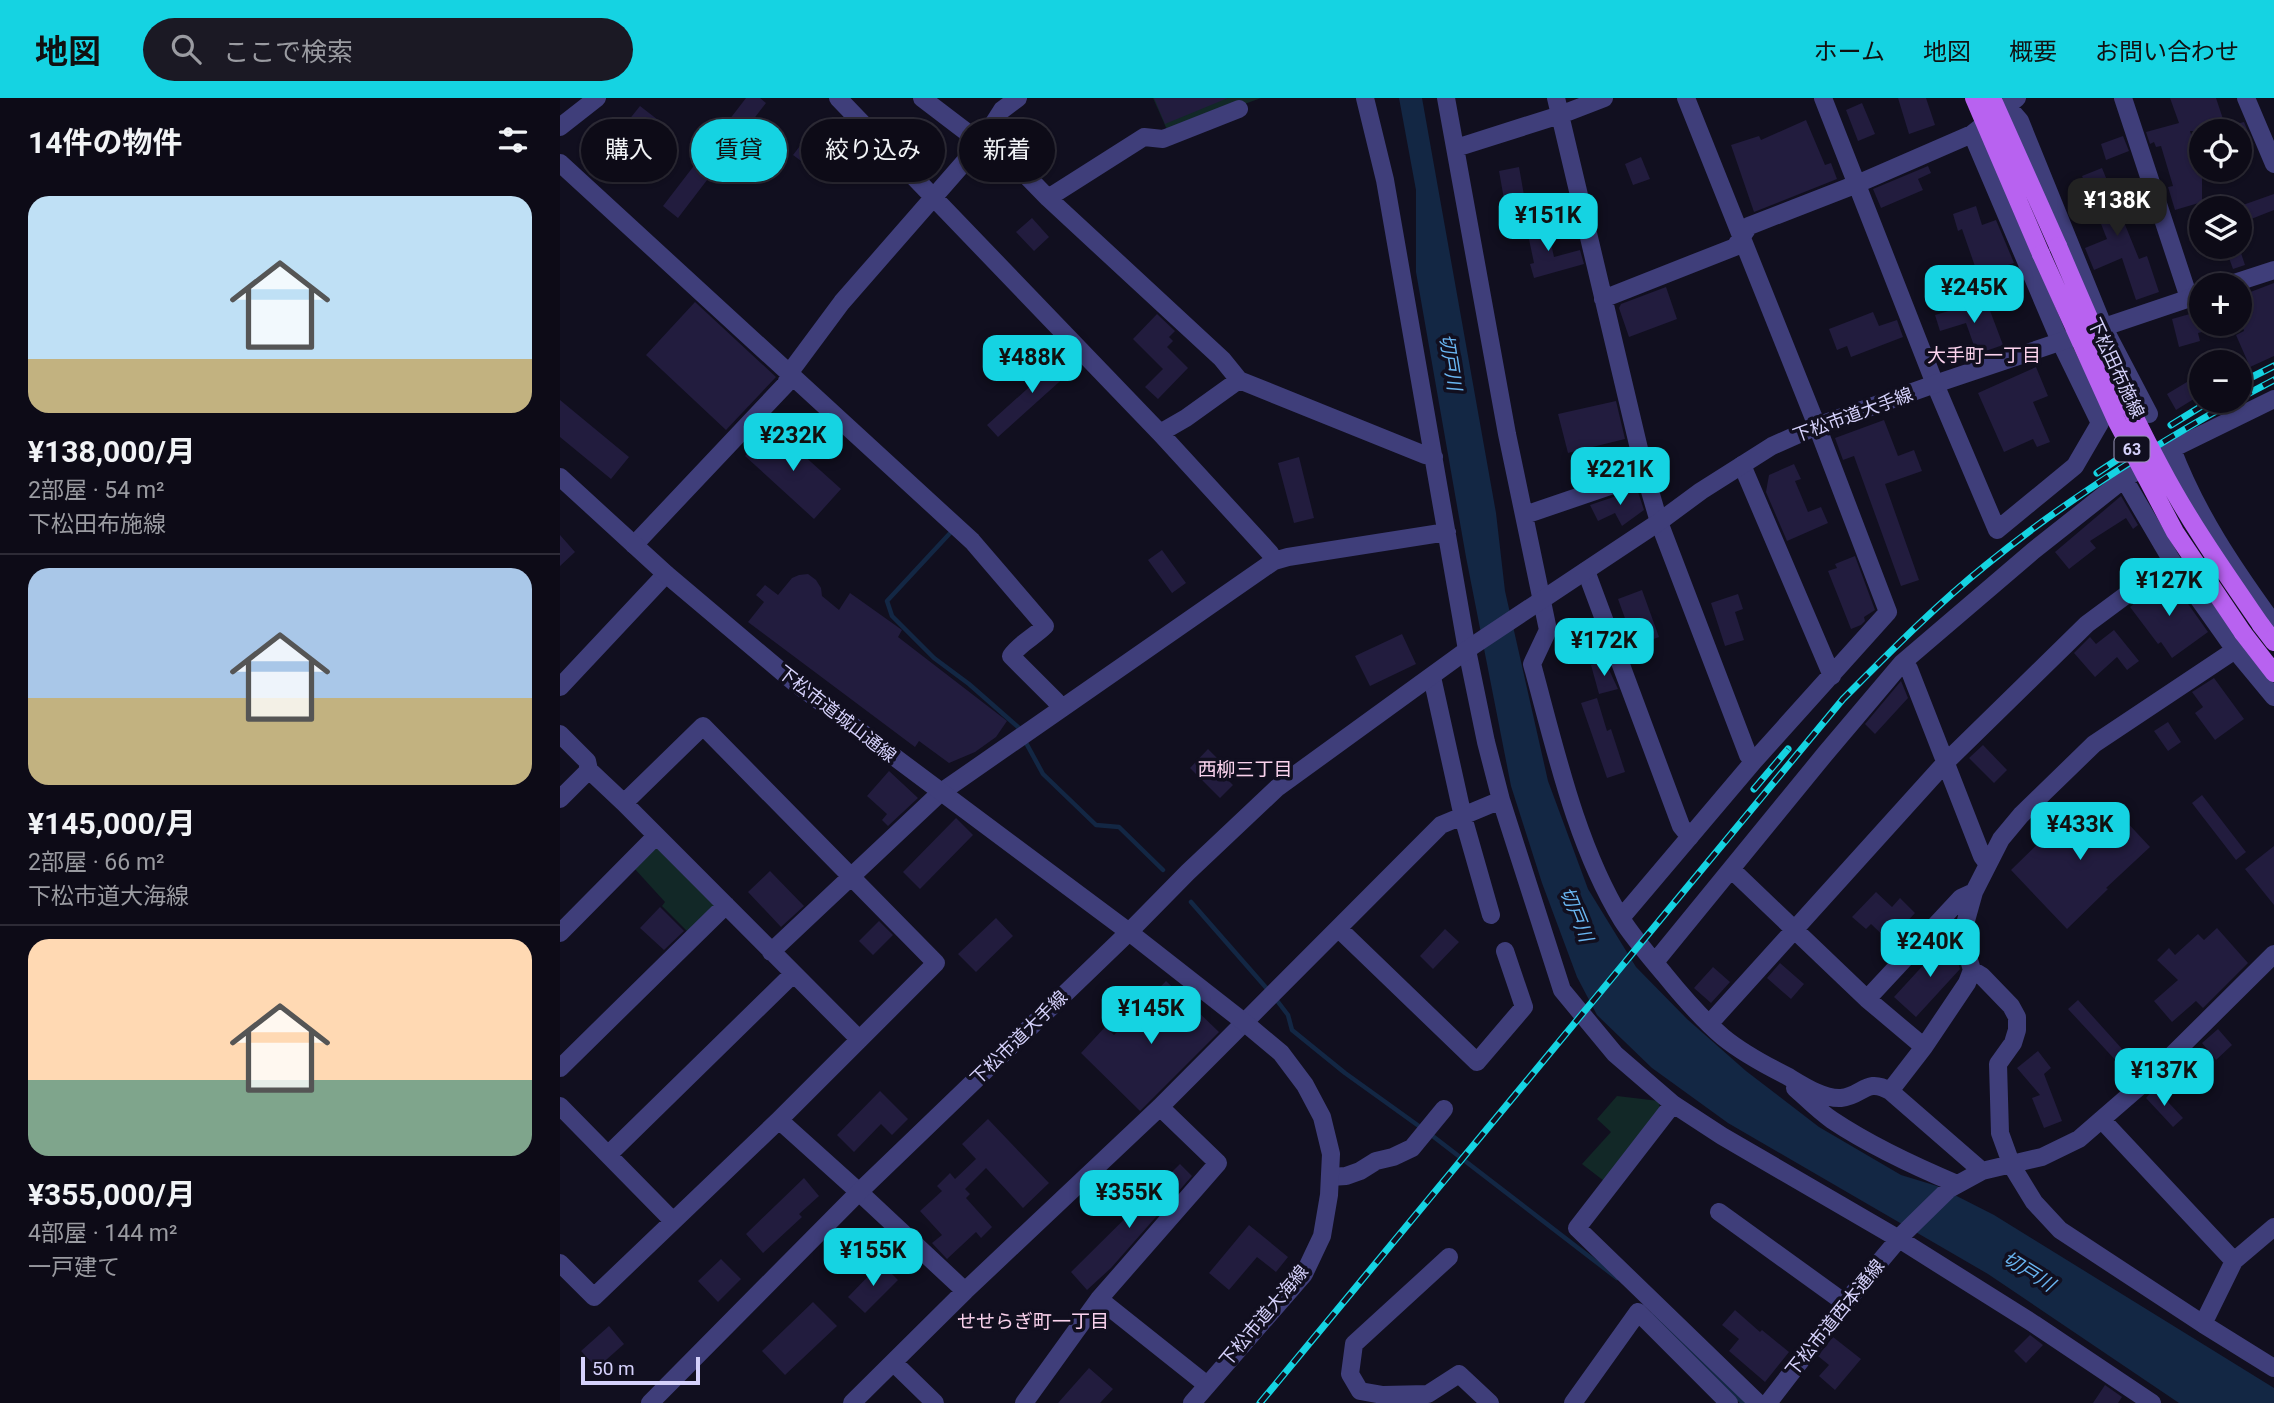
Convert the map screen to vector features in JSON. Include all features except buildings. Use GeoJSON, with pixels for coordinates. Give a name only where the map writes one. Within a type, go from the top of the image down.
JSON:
{"type":"FeatureCollection","features":[{"type":"Feature","properties":{"kind":"main road","name":"下松田布施線"},"geometry":{"type":"LineString","coordinates":[[1973,98],[1978,128],[2040,254],[2117,422],[2175,532],[2274,673]]}},
{"type":"Feature","properties":{"kind":"main road","name":"下松田布施線"},"geometry":{"type":"LineString","coordinates":[[2004,103],[2058,246],[2107,359],[2161,469],[2191,522],[2268,624],[2274,642]]}},
{"type":"Feature","properties":{"kind":"street"},"geometry":{"type":"LineString","coordinates":[[560,127],[597,98]]}},
{"type":"Feature","properties":{"kind":"street"},"geometry":{"type":"LineString","coordinates":[[838,98],[1160,433],[1270,553],[1274,561]]}},
{"type":"Feature","properties":{"kind":"street"},"geometry":{"type":"LineString","coordinates":[[922,98],[959,126]]}},
{"type":"Feature","properties":{"kind":"street"},"geometry":{"type":"LineString","coordinates":[[996,119],[1002,110],[1018,98]]}},
{"type":"Feature","properties":{"kind":"street"},"geometry":{"type":"LineString","coordinates":[[1365,98],[1385,180],[1486,742],[1501,800],[1562,990],[1615,1054],[1673,1104],[1722,1136],[1901,1237],[2152,1403]]}},
{"type":"Feature","properties":{"kind":"street"},"geometry":{"type":"LineString","coordinates":[[1446,98],[1507,434],[1525,516],[1539,600],[1548,630],[1532,664],[1569,800],[1594,863],[1621,918],[1639,945],[1724,1037],[1784,1075],[1821,1094],[1840,1098],[1869,1086],[1879,1085],[1890,1091],[1982,1171]]}},
{"type":"Feature","properties":{"kind":"street"},"geometry":{"type":"LineString","coordinates":[[1456,148],[1558,107],[1604,98]]}},
{"type":"Feature","properties":{"kind":"street"},"geometry":{"type":"LineString","coordinates":[[1621,918],[1754,761],[1888,612],[1686,98]]}},
{"type":"Feature","properties":{"kind":"street"},"geometry":{"type":"LineString","coordinates":[[1823,98],[1997,530],[2075,466],[2100,423],[2060,341],[1978,128]]}},
{"type":"Feature","properties":{"kind":"street"},"geometry":{"type":"LineString","coordinates":[[2123,98],[2189,280]]}},
{"type":"Feature","properties":{"kind":"street"},"geometry":{"type":"LineString","coordinates":[[2246,98],[2272,152]]}},
{"type":"Feature","properties":{"kind":"street"},"geometry":{"type":"LineString","coordinates":[[1603,299],[1735,247],[1749,226],[1857,184],[1978,128],[2004,103],[2020,121],[2104,328],[2149,414]]}},
{"type":"Feature","properties":{"kind":"street"},"geometry":{"type":"LineString","coordinates":[[1558,107],[1645,474],[1659,522],[1748,755],[1754,761]]}},
{"type":"Feature","properties":{"kind":"street"},"geometry":{"type":"LineString","coordinates":[[1048,198],[1144,137],[1163,139],[1239,109]]}},
{"type":"Feature","properties":{"kind":"street"},"geometry":{"type":"LineString","coordinates":[[560,163],[972,541],[1045,626],[1034,637],[1018,645],[1011,656],[1061,708]]}},
{"type":"Feature","properties":{"kind":"street"},"geometry":{"type":"LineString","coordinates":[[634,545],[786,384],[790,372],[842,302],[959,167]]}},
{"type":"Feature","properties":{"kind":"street"},"geometry":{"type":"LineString","coordinates":[[1032,182],[1223,359],[1239,380],[1434,457]]}},
{"type":"Feature","properties":{"kind":"street"},"geometry":{"type":"LineString","coordinates":[[2252,277],[2274,270]]}},
{"type":"Feature","properties":{"kind":"street","name":"下松市道大手線"},"geometry":{"type":"LineString","coordinates":[[650,1403],[859,1192],[1277,788],[1471,648],[1701,491],[1772,446],[1817,426],[2189,298]]}},
{"type":"Feature","properties":{"kind":"street"},"geometry":{"type":"LineString","coordinates":[[1160,433],[1239,380]]}},
{"type":"Feature","properties":{"kind":"street"},"geometry":{"type":"LineString","coordinates":[[1655,962],[1902,663],[1964,608],[2124,478],[2172,449],[2274,399]]}},
{"type":"Feature","properties":{"kind":"street"},"geometry":{"type":"LineString","coordinates":[[2172,449],[2182,476],[2213,535],[2268,624]]}},
{"type":"Feature","properties":{"kind":"street"},"geometry":{"type":"LineString","coordinates":[[1742,465],[1832,676]]}},
{"type":"Feature","properties":{"kind":"street"},"geometry":{"type":"LineString","coordinates":[[1525,516],[1645,474]]}},
{"type":"Feature","properties":{"kind":"street","name":"下松市道城山通線"},"geometry":{"type":"LineString","coordinates":[[560,477],[666,574],[794,682],[1129,932]]}},
{"type":"Feature","properties":{"kind":"street"},"geometry":{"type":"LineString","coordinates":[[2124,478],[2172,561],[2235,650],[2274,697]]}},
{"type":"Feature","properties":{"kind":"street"},"geometry":{"type":"LineString","coordinates":[[771,952],[940,793],[1274,561],[1447,532]]}},
{"type":"Feature","properties":{"kind":"street"},"geometry":{"type":"LineString","coordinates":[[1710,1023],[1946,762],[2087,624],[2172,561]]}},
{"type":"Feature","properties":{"kind":"street"},"geometry":{"type":"LineString","coordinates":[[1586,571],[1681,826],[1690,836]]}},
{"type":"Feature","properties":{"kind":"street"},"geometry":{"type":"LineString","coordinates":[[560,687],[666,574]]}},
{"type":"Feature","properties":{"kind":"street"},"geometry":{"type":"LineString","coordinates":[[1890,1091],[1924,1047],[1967,983],[1972,971],[1966,950],[1965,924],[1975,892],[2001,839],[2021,815],[2094,744],[2235,650]]}},
{"type":"Feature","properties":{"kind":"street"},"geometry":{"type":"LineString","coordinates":[[1902,663],[1909,669],[1982,856],[1988,864]]}},
{"type":"Feature","properties":{"kind":"street"},"geometry":{"type":"LineString","coordinates":[[1432,677],[1463,817],[1491,915]]}},
{"type":"Feature","properties":{"kind":"street"},"geometry":{"type":"LineString","coordinates":[[560,1263],[594,1297],[779,1120],[936,963],[703,726],[624,803]]}},
{"type":"Feature","properties":{"kind":"street"},"geometry":{"type":"LineString","coordinates":[[560,734],[587,761],[589,770],[859,1039]]}},
{"type":"Feature","properties":{"kind":"street"},"geometry":{"type":"LineString","coordinates":[[560,799],[589,770]]}},
{"type":"Feature","properties":{"kind":"street"},"geometry":{"type":"LineString","coordinates":[[852,1403],[964,1291],[1160,1107],[1441,825],[1501,800]]}},
{"type":"Feature","properties":{"kind":"street"},"geometry":{"type":"LineString","coordinates":[[560,933],[655,836]]}},
{"type":"Feature","properties":{"kind":"street"},"geometry":{"type":"LineString","coordinates":[[1731,869],[1867,999],[1924,1047]]}},
{"type":"Feature","properties":{"kind":"street"},"geometry":{"type":"LineString","coordinates":[[1867,999],[1961,898],[1975,892]]}},
{"type":"Feature","properties":{"kind":"street"},"geometry":{"type":"LineString","coordinates":[[560,1068],[726,905]]}},
{"type":"Feature","properties":{"kind":"street"},"geometry":{"type":"LineString","coordinates":[[1339,929],[1477,1062],[1524,1007],[1505,951]]}},
{"type":"Feature","properties":{"kind":"street","name":"下松市道大海線"},"geometry":{"type":"LineString","coordinates":[[1129,932],[1281,1053],[1305,1084],[1322,1117],[1331,1154],[1322,1236],[1304,1275],[1192,1403]]}},
{"type":"Feature","properties":{"kind":"street"},"geometry":{"type":"LineString","coordinates":[[1784,1075],[1788,1082],[1830,1118],[1861,1138],[1953,1186],[1982,1171],[2012,1166],[2053,1153],[2079,1139],[2147,1080],[2274,954]]}},
{"type":"Feature","properties":{"kind":"street"},"geometry":{"type":"LineString","coordinates":[[1972,971],[1982,976],[2017,1017],[2013,1043],[1998,1064],[2000,1133],[2012,1166],[2034,1202],[2060,1230],[2274,1368]]}},
{"type":"Feature","properties":{"kind":"street"},"geometry":{"type":"LineString","coordinates":[[609,1154],[793,974]]}},
{"type":"Feature","properties":{"kind":"street"},"geometry":{"type":"LineString","coordinates":[[1673,1104],[1577,1228],[1758,1403]]}},
{"type":"Feature","properties":{"kind":"street"},"geometry":{"type":"LineString","coordinates":[[560,1106],[673,1221]]}},
{"type":"Feature","properties":{"kind":"street"},"geometry":{"type":"LineString","coordinates":[[1024,1403],[1099,1299],[1218,1163],[1160,1107]]}},
{"type":"Feature","properties":{"kind":"street"},"geometry":{"type":"LineString","coordinates":[[1330,1177],[1346,1176],[1376,1161],[1412,1149],[1444,1109]]}},
{"type":"Feature","properties":{"kind":"street"},"geometry":{"type":"LineString","coordinates":[[779,1120],[964,1291]]}},
{"type":"Feature","properties":{"kind":"street"},"geometry":{"type":"LineString","coordinates":[[2102,1120],[2234,1261]]}},
{"type":"Feature","properties":{"kind":"street","name":"下松市道西本通線"},"geometry":{"type":"LineString","coordinates":[[1768,1403],[1845,1303],[1901,1237],[1953,1186]]}},
{"type":"Feature","properties":{"kind":"street"},"geometry":{"type":"LineString","coordinates":[[1719,1212],[1845,1303]]}},
{"type":"Feature","properties":{"kind":"street"},"geometry":{"type":"LineString","coordinates":[[2203,1324],[2234,1261],[2274,1227]]}},
{"type":"Feature","properties":{"kind":"street"},"geometry":{"type":"LineString","coordinates":[[1448,1257],[1354,1344],[1350,1374],[1360,1391],[1382,1399],[1428,1394],[1459,1374],[1490,1403]]}},
{"type":"Feature","properties":{"kind":"street"},"geometry":{"type":"LineString","coordinates":[[1099,1299],[1207,1385]]}},
{"type":"Feature","properties":{"kind":"street"},"geometry":{"type":"LineString","coordinates":[[1573,1403],[1638,1312],[1729,1403]]}},
{"type":"Feature","properties":{"kind":"street"},"geometry":{"type":"LineString","coordinates":[[894,1363],[935,1403]]}},
{"type":"Feature","properties":{"kind":"green space"},"geometry":{"type":"Polygon","coordinates":[[[1153,98],[1261,98],[1168,132],[1153,98]]]}},
{"type":"Feature","properties":{"kind":"green space"},"geometry":{"type":"Polygon","coordinates":[[[656,846],[716,904],[688,932],[662,906],[665,902],[634,868],[656,846]]]}},
{"type":"Feature","properties":{"kind":"green space"},"geometry":{"type":"Polygon","coordinates":[[[1617,1096],[1659,1101],[1660,1112],[1604,1181],[1582,1164],[1611,1132],[1597,1119],[1617,1096]]]}},
{"type":"Feature","properties":{"kind":"water","name":"切戸川"},"geometry":{"type":"Polygon","coordinates":[[[1399,98],[1422,98],[1496,513],[1505,591],[1548,781],[1588,889],[1636,967],[1687,1019],[1746,1071],[1819,1127],[1901,1175],[1937,1186],[1994,1215],[2274,1388],[2274,1403],[2179,1403],[1988,1274],[1728,1123],[1652,1068],[1597,1015],[1577,977],[1542,883],[1511,786],[1466,557],[1416,272],[1416,190],[1399,98]]]}},
{"type":"Feature","properties":{"kind":"waterway"},"geometry":{"type":"LineString","coordinates":[[950,529],[952,531],[887,601],[892,616],[934,658],[969,684],[1018,727],[1021,733]]}},
{"type":"Feature","properties":{"kind":"waterway"},"geometry":{"type":"LineString","coordinates":[[1025,741],[1043,774],[1096,825],[1119,827],[1163,870]]}},
{"type":"Feature","properties":{"kind":"waterway"},"geometry":{"type":"LineString","coordinates":[[1191,902],[1269,991]]}},
{"type":"Feature","properties":{"kind":"waterway"},"geometry":{"type":"LineString","coordinates":[[1275,998],[1288,1015],[1292,1030],[1345,1073],[1423,1129]]}},
{"type":"Feature","properties":{"kind":"waterway"},"geometry":{"type":"LineString","coordinates":[[1430,1134],[1617,1278]]}},
{"type":"Feature","properties":{"kind":"waterway"},"geometry":{"type":"LineString","coordinates":[[1653,1314],[1743,1403]]}},
{"type":"Feature","properties":{"kind":"railway"},"geometry":{"type":"LineString","coordinates":[[2252,377],[2274,366]]}},
{"type":"Feature","properties":{"kind":"railway"},"geometry":{"type":"LineString","coordinates":[[2252,392],[2274,380]]}},
{"type":"Feature","properties":{"kind":"railway"},"geometry":{"type":"LineString","coordinates":[[2171,425],[2190,413]]}},
{"type":"Feature","properties":{"kind":"railway"},"geometry":{"type":"LineString","coordinates":[[1260,1403],[1843,699],[1930,613],[2015,542],[2107,477],[2213,413]]}},
{"type":"Feature","properties":{"kind":"railway"},"geometry":{"type":"LineString","coordinates":[[2097,473],[2147,440]]}},
{"type":"Feature","properties":{"kind":"railway"},"geometry":{"type":"LineString","coordinates":[[1754,789],[1788,749]]}},
{"type":"Feature","properties":{"kind":"district","name":"大手町一丁目"},"geometry":{"type":"Point","coordinates":[1984,355]}},
{"type":"Feature","properties":{"kind":"district","name":"西柳三丁目"},"geometry":{"type":"Point","coordinates":[1245,769]}},
{"type":"Feature","properties":{"kind":"district","name":"せせらぎ町一丁目"},"geometry":{"type":"Point","coordinates":[1033,1321]}}]}
